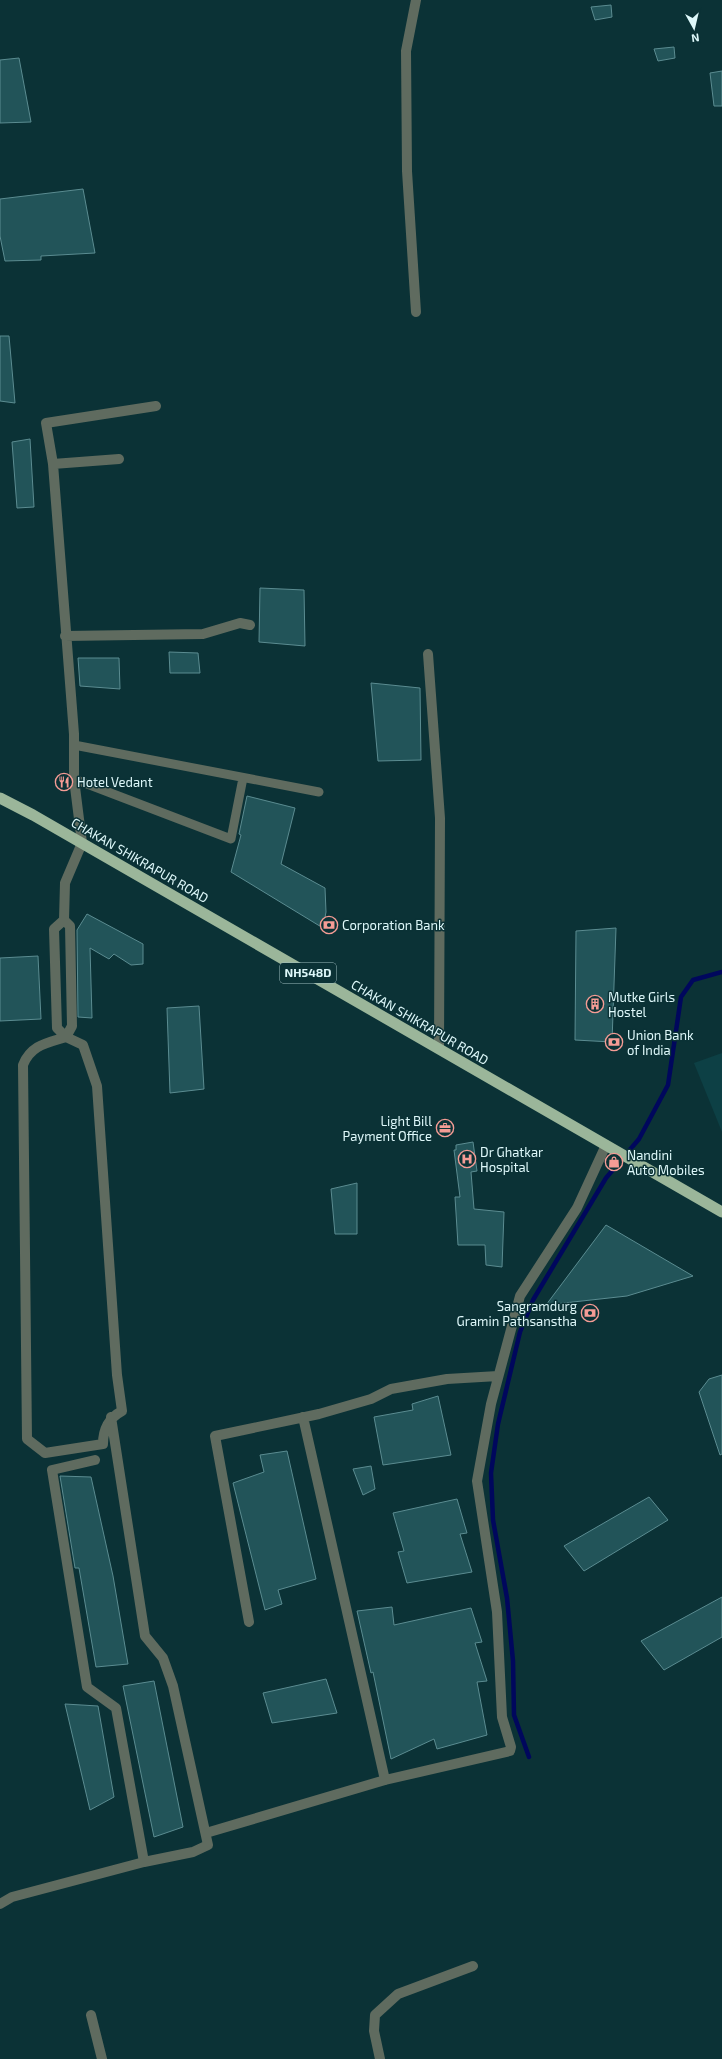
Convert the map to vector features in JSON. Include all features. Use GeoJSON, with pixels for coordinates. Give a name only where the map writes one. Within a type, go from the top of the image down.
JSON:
{"type":"FeatureCollection","features":[{"type":"Feature","properties":{"kind":"highway","name":"CHAKAN SHIKRAPUR ROAD"},"geometry":{"type":"LineString","coordinates":[[0,798],[82,843],[722,1212]]}},
{"type":"Feature","properties":{"kind":"street"},"geometry":{"type":"LineString","coordinates":[[416,0],[406,59],[407,171],[416,312]]}},
{"type":"Feature","properties":{"kind":"street"},"geometry":{"type":"LineString","coordinates":[[64,920],[70,926],[72,1026],[66,1037],[40,1046],[28,1054],[23,1065],[27,1439],[45,1453],[103,1444],[103,1436],[111,1417],[122,1411],[117,1375],[97,1086],[83,1045],[66,1037],[57,1028],[54,929],[64,920],[65,883],[82,843],[74,779],[74,745],[53,464],[46,423],[156,406]]}},
{"type":"Feature","properties":{"kind":"street"},"geometry":{"type":"LineString","coordinates":[[53,464],[119,459]]}},
{"type":"Feature","properties":{"kind":"street"},"geometry":{"type":"LineString","coordinates":[[66,636],[203,634],[240,623],[250,625]]}},
{"type":"Feature","properties":{"kind":"street"},"geometry":{"type":"LineString","coordinates":[[428,654],[440,818],[439,1049]]}},
{"type":"Feature","properties":{"kind":"street"},"geometry":{"type":"LineString","coordinates":[[206,1833],[385,1780],[510,1751],[511,1747],[502,1717],[497,1612],[477,1481],[491,1404],[520,1296],[577,1208],[610,1148]]}},
{"type":"Feature","properties":{"kind":"street"},"geometry":{"type":"LineString","coordinates":[[249,1622],[215,1436],[303,1417],[371,1399],[391,1389],[448,1379],[498,1376]]}},
{"type":"Feature","properties":{"kind":"street"},"geometry":{"type":"LineString","coordinates":[[0,1904],[12,1897],[144,1862],[193,1852],[208,1845],[173,1686],[163,1658],[145,1636],[111,1417]]}},
{"type":"Feature","properties":{"kind":"street"},"geometry":{"type":"LineString","coordinates":[[303,1417],[385,1780]]}},
{"type":"Feature","properties":{"kind":"street"},"geometry":{"type":"LineString","coordinates":[[95,1460],[52,1470],[86,1687],[116,1708],[144,1862]]}},
{"type":"Feature","properties":{"kind":"street"},"geometry":{"type":"LineString","coordinates":[[380,2059],[374,2031],[375,2015],[398,1994],[473,1966]]}},
{"type":"Feature","properties":{"kind":"street"},"geometry":{"type":"LineString","coordinates":[[92,2015],[102,2059]]}},
{"type":"Feature","properties":{"kind":"lane"},"geometry":{"type":"LineString","coordinates":[[74,745],[319,792]]}},
{"type":"Feature","properties":{"kind":"lane"},"geometry":{"type":"LineString","coordinates":[[74,779],[231,840],[243,778]]}},
{"type":"Feature","properties":{"kind":"shaded area"},"geometry":{"type":"Polygon","coordinates":[[[722,1053],[722,1132],[694,1063],[722,1053]]]}},
{"type":"Feature","properties":{"kind":"building"},"geometry":{"type":"Polygon","coordinates":[[[611,5],[612,17],[595,20],[591,7],[611,5]]]}},
{"type":"Feature","properties":{"kind":"building"},"geometry":{"type":"Polygon","coordinates":[[[674,47],[675,58],[658,61],[654,49],[674,47]]]}},
{"type":"Feature","properties":{"kind":"building"},"geometry":{"type":"Polygon","coordinates":[[[19,58],[31,122],[0,123],[0,60],[19,58]]]}},
{"type":"Feature","properties":{"kind":"building"},"geometry":{"type":"Polygon","coordinates":[[[722,71],[722,106],[714,106],[710,73],[722,71]]]}},
{"type":"Feature","properties":{"kind":"building"},"geometry":{"type":"Polygon","coordinates":[[[83,189],[95,253],[41,256],[41,260],[5,261],[0,236],[0,199],[83,189]]]}},
{"type":"Feature","properties":{"kind":"building"},"geometry":{"type":"Polygon","coordinates":[[[0,336],[9,336],[15,403],[0,401],[0,336]]]}},
{"type":"Feature","properties":{"kind":"building"},"geometry":{"type":"Polygon","coordinates":[[[30,439],[34,507],[17,508],[12,442],[30,439]]]}},
{"type":"Feature","properties":{"kind":"building"},"geometry":{"type":"Polygon","coordinates":[[[260,588],[304,590],[305,646],[259,642],[260,588]]]}},
{"type":"Feature","properties":{"kind":"building"},"geometry":{"type":"Polygon","coordinates":[[[169,652],[198,653],[200,673],[170,673],[169,652]]]}},
{"type":"Feature","properties":{"kind":"building"},"geometry":{"type":"Polygon","coordinates":[[[78,658],[119,658],[120,689],[80,686],[78,658]]]}},
{"type":"Feature","properties":{"kind":"building"},"geometry":{"type":"Polygon","coordinates":[[[371,683],[420,688],[421,760],[378,761],[371,683]]]}},
{"type":"Feature","properties":{"kind":"building"},"geometry":{"type":"Polygon","coordinates":[[[247,796],[295,808],[281,864],[325,888],[326,912],[323,928],[231,872],[241,835],[239,834],[247,796]]]}},
{"type":"Feature","properties":{"kind":"building"},"geometry":{"type":"Polygon","coordinates":[[[87,914],[143,944],[143,964],[131,965],[114,954],[109,959],[90,948],[92,1018],[78,1017],[77,930],[87,914]]]}},
{"type":"Feature","properties":{"kind":"building","name":"Mutke Girls Hostel"},"geometry":{"type":"Polygon","coordinates":[[[616,928],[612,1042],[575,1040],[576,931],[616,928]]]}},
{"type":"Feature","properties":{"kind":"building"},"geometry":{"type":"Polygon","coordinates":[[[38,956],[41,1019],[0,1021],[0,958],[38,956]]]}},
{"type":"Feature","properties":{"kind":"building"},"geometry":{"type":"Polygon","coordinates":[[[199,1006],[204,1089],[170,1093],[167,1008],[199,1006]]]}},
{"type":"Feature","properties":{"kind":"building"},"geometry":{"type":"Polygon","coordinates":[[[473,1142],[477,1171],[471,1172],[474,1209],[504,1212],[502,1267],[486,1265],[485,1245],[458,1245],[455,1197],[460,1197],[454,1150],[456,1150],[456,1145],[473,1142]]]}},
{"type":"Feature","properties":{"kind":"building"},"geometry":{"type":"Polygon","coordinates":[[[357,1183],[357,1234],[335,1234],[331,1189],[357,1183]]]}},
{"type":"Feature","properties":{"kind":"building"},"geometry":{"type":"Polygon","coordinates":[[[606,1225],[693,1276],[627,1296],[546,1305],[606,1225]]]}},
{"type":"Feature","properties":{"kind":"building"},"geometry":{"type":"Polygon","coordinates":[[[722,1375],[722,1454],[720,1455],[699,1392],[709,1379],[722,1375]]]}},
{"type":"Feature","properties":{"kind":"building"},"geometry":{"type":"Polygon","coordinates":[[[438,1396],[451,1455],[383,1465],[374,1417],[413,1410],[412,1404],[438,1396]]]}},
{"type":"Feature","properties":{"kind":"building"},"geometry":{"type":"Polygon","coordinates":[[[287,1451],[316,1579],[278,1590],[282,1604],[265,1610],[233,1483],[264,1472],[260,1455],[287,1451]]]}},
{"type":"Feature","properties":{"kind":"building"},"geometry":{"type":"Polygon","coordinates":[[[371,1466],[375,1489],[363,1495],[353,1469],[371,1466]]]}},
{"type":"Feature","properties":{"kind":"building"},"geometry":{"type":"Polygon","coordinates":[[[60,1476],[91,1477],[113,1576],[128,1664],[96,1667],[79,1568],[75,1568],[60,1476]]]}},
{"type":"Feature","properties":{"kind":"building"},"geometry":{"type":"Polygon","coordinates":[[[649,1497],[668,1520],[584,1571],[564,1546],[649,1497]]]}},
{"type":"Feature","properties":{"kind":"building"},"geometry":{"type":"Polygon","coordinates":[[[457,1499],[467,1533],[460,1534],[472,1572],[407,1583],[398,1552],[404,1551],[393,1513],[457,1499]]]}},
{"type":"Feature","properties":{"kind":"building"},"geometry":{"type":"Polygon","coordinates":[[[722,1597],[722,1637],[664,1670],[641,1641],[722,1597]]]}},
{"type":"Feature","properties":{"kind":"building"},"geometry":{"type":"Polygon","coordinates":[[[392,1607],[394,1625],[471,1608],[482,1642],[475,1643],[487,1681],[477,1682],[487,1735],[437,1749],[434,1739],[391,1759],[373,1672],[371,1673],[357,1611],[392,1607]]]}},
{"type":"Feature","properties":{"kind":"building"},"geometry":{"type":"Polygon","coordinates":[[[326,1679],[337,1713],[272,1723],[263,1693],[326,1679]]]}},
{"type":"Feature","properties":{"kind":"building"},"geometry":{"type":"Polygon","coordinates":[[[154,1681],[183,1827],[154,1837],[123,1686],[154,1681]]]}},
{"type":"Feature","properties":{"kind":"building"},"geometry":{"type":"Polygon","coordinates":[[[65,1704],[98,1706],[114,1797],[90,1810],[65,1704]]]}},
{"type":"Feature","properties":{"kind":"waterway"},"geometry":{"type":"LineString","coordinates":[[529,1757],[514,1715],[513,1661],[507,1598],[493,1520],[491,1473],[498,1424],[520,1332],[533,1300],[606,1178],[639,1139],[668,1085],[681,997],[693,980],[722,972]]}},
{"type":"Feature","properties":{"kind":"place","name":"Hotel Vedant"},"geometry":{"type":"Point","coordinates":[64,782]}},
{"type":"Feature","properties":{"kind":"place","name":"Corporation Bank"},"geometry":{"type":"Point","coordinates":[329,925]}},
{"type":"Feature","properties":{"kind":"place","name":"Mutke Girls Hostel"},"geometry":{"type":"Point","coordinates":[595,1004]}},
{"type":"Feature","properties":{"kind":"place","name":"Union Bank of India"},"geometry":{"type":"Point","coordinates":[614,1042]}},
{"type":"Feature","properties":{"kind":"place","name":"Light Bill Payment Office"},"geometry":{"type":"Point","coordinates":[445,1128]}},
{"type":"Feature","properties":{"kind":"place","name":"Dr Ghatkar Hospital"},"geometry":{"type":"Point","coordinates":[467,1159]}},
{"type":"Feature","properties":{"kind":"place","name":"Nandini Auto Mobiles"},"geometry":{"type":"Point","coordinates":[614,1162]}},
{"type":"Feature","properties":{"kind":"place","name":"Sangramdurg Gramin Pathsanstha"},"geometry":{"type":"Point","coordinates":[590,1313]}}]}
